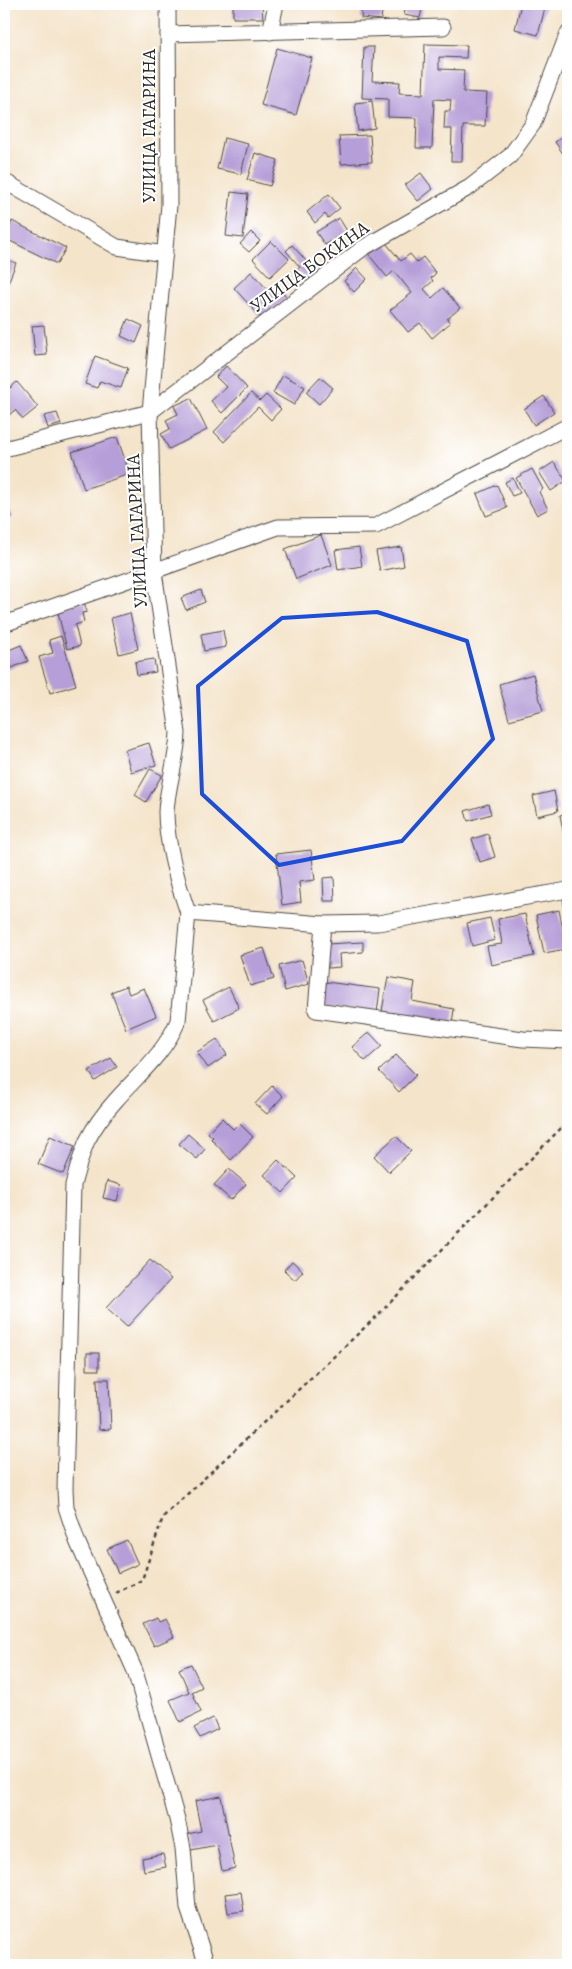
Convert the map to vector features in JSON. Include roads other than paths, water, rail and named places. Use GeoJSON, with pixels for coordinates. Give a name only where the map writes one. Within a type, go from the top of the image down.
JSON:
{"type":"FeatureCollection","features":[{"type":"Feature","properties":{"kind":"street","name":"УЛИЦА ГАГАРИНА"},"geometry":{"type":"LineString","coordinates":[[168,4],[169,204],[150,412],[154,572],[178,733],[178,752],[168,791],[166,812],[168,834],[182,896],[188,913],[178,1022],[164,1048],[115,1101],[100,1121],[88,1140],[73,1185],[65,1489],[66,1507],[77,1541],[135,1671],[180,1832],[188,1908],[207,1965]]}},
{"type":"Feature","properties":{"kind":"street"},"geometry":{"type":"LineString","coordinates":[[270,32],[276,4]]}},
{"type":"Feature","properties":{"kind":"street"},"geometry":{"type":"LineString","coordinates":[[168,34],[443,27]]}},
{"type":"Feature","properties":{"kind":"street","name":"УЛИЦА БОКИНА"},"geometry":{"type":"LineString","coordinates":[[4,449],[150,412],[363,248],[470,187],[510,156],[533,124],[568,33]]}},
{"type":"Feature","properties":{"kind":"street"},"geometry":{"type":"LineString","coordinates":[[4,181],[117,247],[164,254]]}},
{"type":"Feature","properties":{"kind":"street"},"geometry":{"type":"LineString","coordinates":[[4,624],[278,527],[376,526],[568,426]]}},
{"type":"Feature","properties":{"kind":"street"},"geometry":{"type":"LineString","coordinates":[[188,913],[323,924],[378,923],[568,890]]}},
{"type":"Feature","properties":{"kind":"street"},"geometry":{"type":"LineString","coordinates":[[323,924],[316,1010],[523,1039],[568,1041]]}}]}
